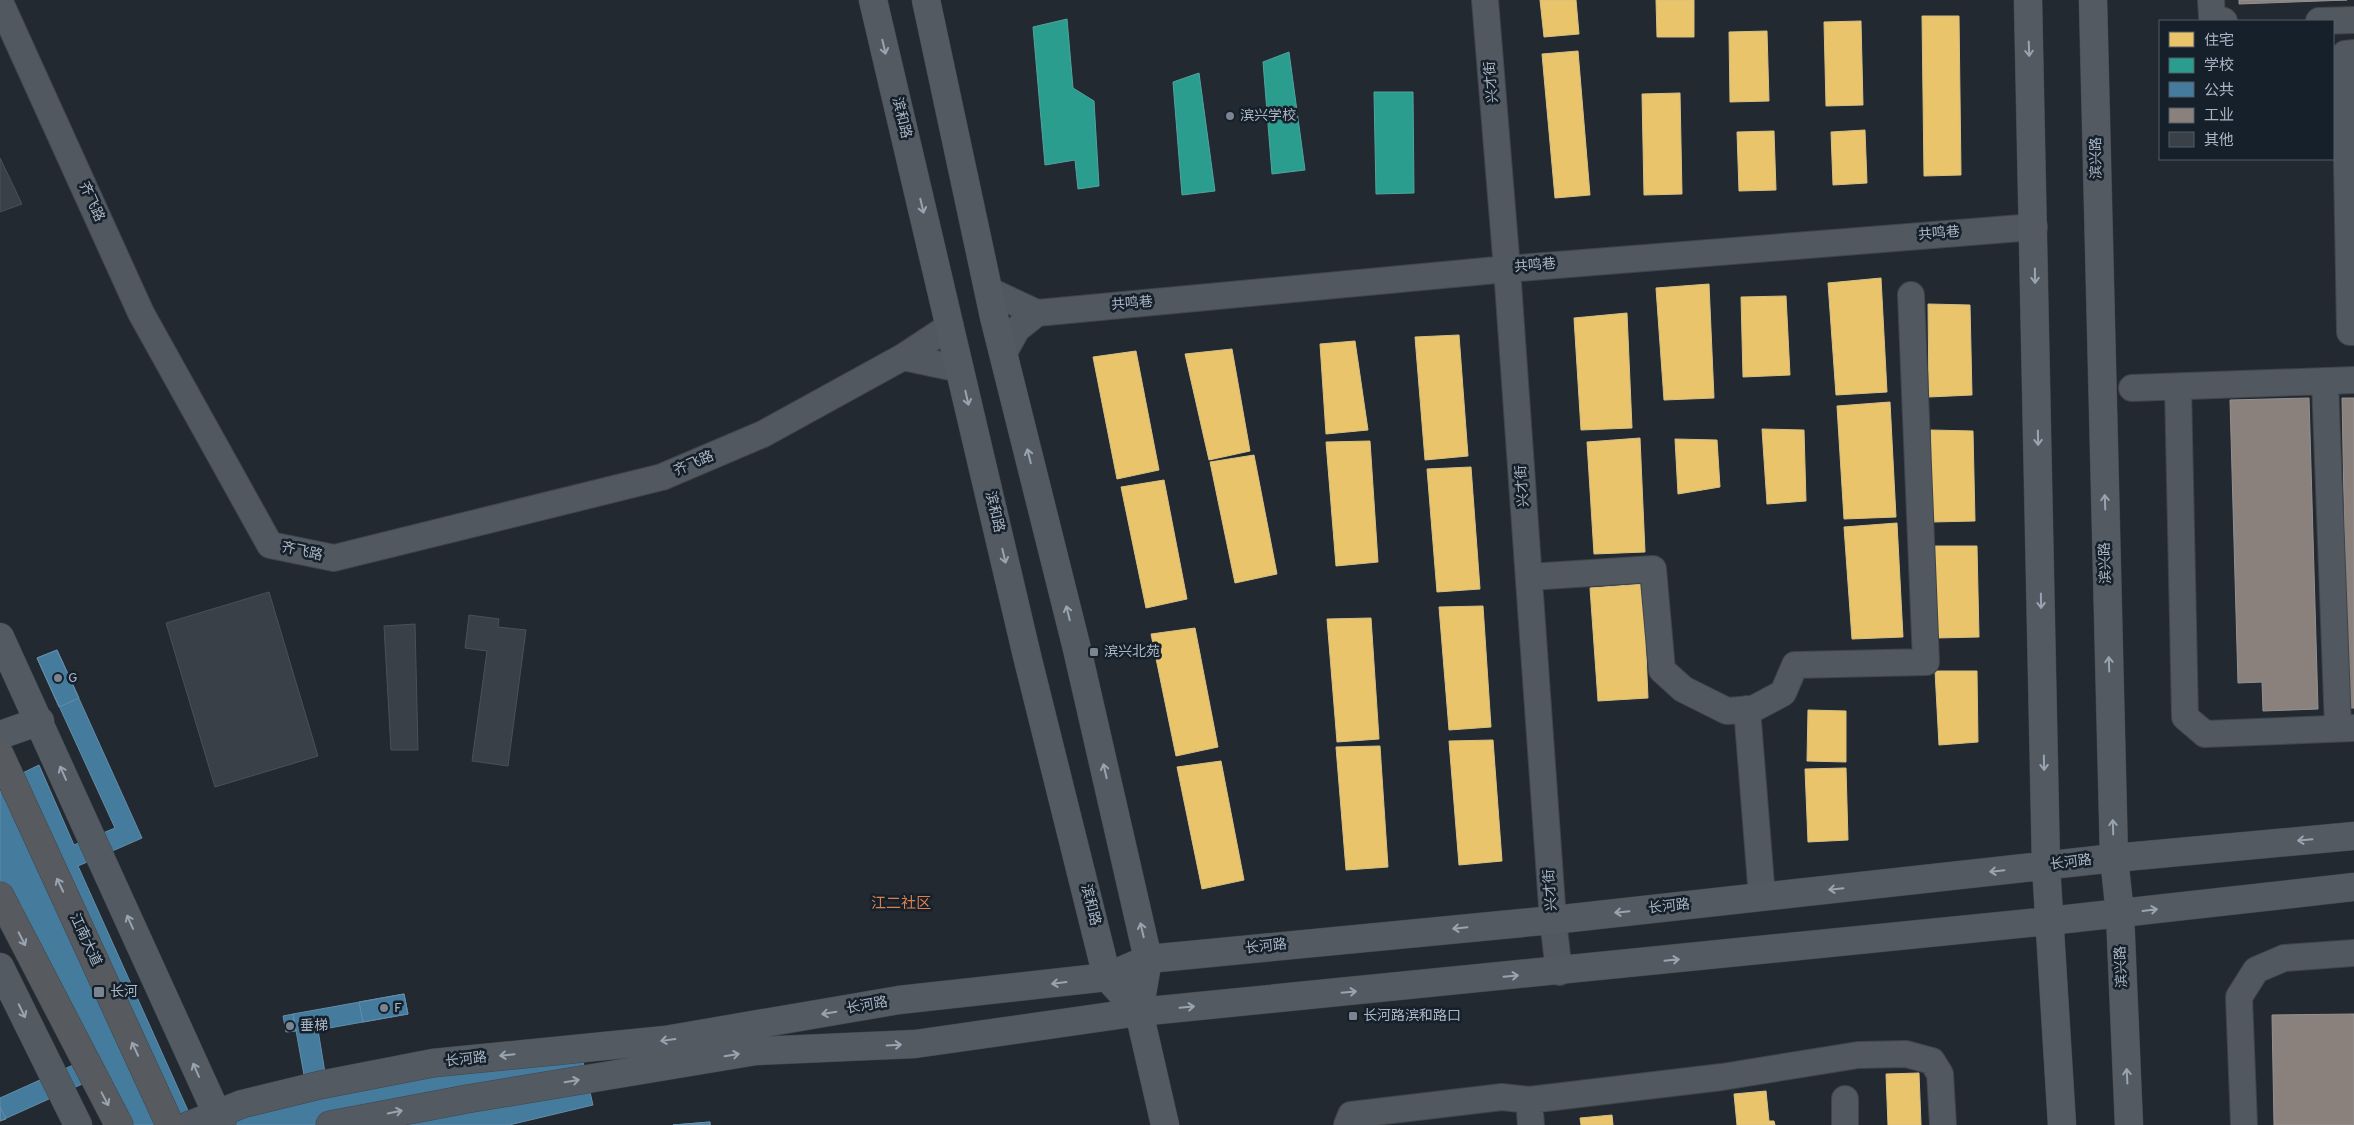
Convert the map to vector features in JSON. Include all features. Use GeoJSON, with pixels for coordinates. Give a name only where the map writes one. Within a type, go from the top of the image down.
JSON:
{"type":"FeatureCollection","features":[{"type":"Feature","properties":{"kind":"highway","name":"江南大道"},"geometry":{"type":"LineString","coordinates":[[0,755],[170,1125]]}},
{"type":"Feature","properties":{"kind":"highway"},"geometry":{"type":"LineString","coordinates":[[0,896],[119,1125]]}},
{"type":"Feature","properties":{"kind":"main road","name":"滨和路"},"geometry":{"type":"LineString","coordinates":[[873,0],[1027,656],[1107,977],[1139,1012]]}},
{"type":"Feature","properties":{"kind":"main road","name":"滨和路"},"geometry":{"type":"LineString","coordinates":[[926,0],[988,290],[1077,649],[1148,959],[1139,1012],[1165,1125]]}},
{"type":"Feature","properties":{"kind":"main road"},"geometry":{"type":"LineString","coordinates":[[2028,0],[2046,866],[2062,1125]]}},
{"type":"Feature","properties":{"kind":"main road","name":"滨兴路"},"geometry":{"type":"LineString","coordinates":[[2093,0],[2114,858],[2120,914],[2129,1125]]}},
{"type":"Feature","properties":{"kind":"main road"},"geometry":{"type":"LineString","coordinates":[[0,637],[40,721],[219,1120]]}},
{"type":"Feature","properties":{"kind":"main road"},"geometry":{"type":"LineString","coordinates":[[0,735],[40,721]]}},
{"type":"Feature","properties":{"kind":"main road","name":"长河路"},"geometry":{"type":"LineString","coordinates":[[190,1125],[219,1120],[242,1104],[320,1085],[433,1063],[665,1040],[899,1000],[1107,977],[1148,959],[1553,920],[2114,858],[2354,836]]}},
{"type":"Feature","properties":{"kind":"main road"},"geometry":{"type":"LineString","coordinates":[[330,1125],[466,1099],[756,1051],[914,1044],[1139,1012],[1559,972],[2120,914],[2354,887]]}},
{"type":"Feature","properties":{"kind":"main road"},"geometry":{"type":"LineString","coordinates":[[0,967],[78,1125]]}},
{"type":"Feature","properties":{"kind":"street","name":"兴才街"},"geometry":{"type":"LineString","coordinates":[[1485,0],[1507,269],[1553,920],[1559,972]]}},
{"type":"Feature","properties":{"kind":"street"},"geometry":{"type":"LineString","coordinates":[[2211,0],[2212,17],[2221,20]]}},
{"type":"Feature","properties":{"kind":"street","name":"齐飞路"},"geometry":{"type":"LineString","coordinates":[[0,2],[141,313],[270,545],[334,558],[662,477],[763,434],[903,357],[950,326]]}},
{"type":"Feature","properties":{"kind":"street"},"geometry":{"type":"LineString","coordinates":[[2334,21],[2354,20]]}},
{"type":"Feature","properties":{"kind":"street"},"geometry":{"type":"LineString","coordinates":[[2354,53],[2345,54],[2350,332],[2354,332]]}},
{"type":"Feature","properties":{"kind":"street","name":"共鸣巷"},"geometry":{"type":"LineString","coordinates":[[1037,313],[1507,269],[2034,227]]}},
{"type":"Feature","properties":{"kind":"street"},"geometry":{"type":"LineString","coordinates":[[988,290],[1037,313],[1017,329],[1003,354]]}},
{"type":"Feature","properties":{"kind":"street"},"geometry":{"type":"LineString","coordinates":[[1529,577],[1653,569],[1662,670],[1683,689],[1727,711],[1753,709],[1783,693],[1795,665],[1926,662],[1911,295]]}},
{"type":"Feature","properties":{"kind":"street"},"geometry":{"type":"LineString","coordinates":[[903,357],[960,369]]}},
{"type":"Feature","properties":{"kind":"street"},"geometry":{"type":"LineString","coordinates":[[2132,388],[2354,380]]}},
{"type":"Feature","properties":{"kind":"street"},"geometry":{"type":"LineString","coordinates":[[2178,387],[2185,717],[2205,734],[2346,728],[2325,381]]}},
{"type":"Feature","properties":{"kind":"street"},"geometry":{"type":"LineString","coordinates":[[1747,710],[1762,897]]}},
{"type":"Feature","properties":{"kind":"street"},"geometry":{"type":"LineString","coordinates":[[2244,1125],[2239,997],[2256,970],[2284,958],[2354,953]]}},
{"type":"Feature","properties":{"kind":"street"},"geometry":{"type":"LineString","coordinates":[[1347,1125],[1351,1116],[1502,1097],[1530,1113],[1722,1077],[1858,1055],[1906,1054],[1932,1061],[1940,1074],[1944,1125]]}},
{"type":"Feature","properties":{"kind":"street"},"geometry":{"type":"LineString","coordinates":[[1845,1099],[1845,1125]]}},
{"type":"Feature","properties":{"kind":"building: 住宅"},"geometry":{"type":"Polygon","coordinates":[[[1540,0],[1576,0],[1579,34],[1544,37],[1540,0]]]}},
{"type":"Feature","properties":{"kind":"building: 住宅"},"geometry":{"type":"Polygon","coordinates":[[[1656,0],[1694,0],[1694,37],[1657,37],[1656,0]]]}},
{"type":"Feature","properties":{"kind":"building: 住宅"},"geometry":{"type":"Polygon","coordinates":[[[1922,16],[1959,16],[1961,175],[1924,176],[1922,16]]]}},
{"type":"Feature","properties":{"kind":"building: 住宅"},"geometry":{"type":"Polygon","coordinates":[[[1861,21],[1863,105],[1826,106],[1824,22],[1861,21]]]}},
{"type":"Feature","properties":{"kind":"building: 住宅"},"geometry":{"type":"Polygon","coordinates":[[[1767,31],[1769,101],[1730,102],[1729,32],[1767,31]]]}},
{"type":"Feature","properties":{"kind":"building: 住宅"},"geometry":{"type":"Polygon","coordinates":[[[1578,51],[1590,195],[1555,198],[1542,54],[1578,51]]]}},
{"type":"Feature","properties":{"kind":"building: 住宅"},"geometry":{"type":"Polygon","coordinates":[[[1680,93],[1682,194],[1644,195],[1642,94],[1680,93]]]}},
{"type":"Feature","properties":{"kind":"building: 住宅"},"geometry":{"type":"Polygon","coordinates":[[[1865,130],[1867,183],[1833,185],[1831,132],[1865,130]]]}},
{"type":"Feature","properties":{"kind":"building: 住宅"},"geometry":{"type":"Polygon","coordinates":[[[1774,131],[1776,190],[1739,191],[1737,132],[1774,131]]]}},
{"type":"Feature","properties":{"kind":"building: 住宅"},"geometry":{"type":"Polygon","coordinates":[[[1881,278],[1887,392],[1836,395],[1828,283],[1881,278]]]}},
{"type":"Feature","properties":{"kind":"building: 住宅"},"geometry":{"type":"Polygon","coordinates":[[[1709,284],[1714,398],[1664,400],[1656,288],[1709,284]]]}},
{"type":"Feature","properties":{"kind":"building: 住宅"},"geometry":{"type":"Polygon","coordinates":[[[1786,296],[1790,375],[1743,377],[1741,297],[1786,296]]]}},
{"type":"Feature","properties":{"kind":"building: 住宅"},"geometry":{"type":"Polygon","coordinates":[[[1928,304],[1970,305],[1972,395],[1929,397],[1928,304]]]}},
{"type":"Feature","properties":{"kind":"building: 住宅"},"geometry":{"type":"Polygon","coordinates":[[[1627,313],[1632,428],[1581,430],[1574,318],[1627,313]]]}},
{"type":"Feature","properties":{"kind":"building: 住宅"},"geometry":{"type":"Polygon","coordinates":[[[1459,335],[1468,456],[1425,460],[1415,337],[1459,335]]]}},
{"type":"Feature","properties":{"kind":"building: 住宅"},"geometry":{"type":"Polygon","coordinates":[[[1355,341],[1368,430],[1326,434],[1320,344],[1355,341]]]}},
{"type":"Feature","properties":{"kind":"building: 住宅"},"geometry":{"type":"Polygon","coordinates":[[[1232,349],[1250,451],[1209,460],[1185,354],[1232,349]]]}},
{"type":"Feature","properties":{"kind":"building: 住宅"},"geometry":{"type":"Polygon","coordinates":[[[1136,351],[1159,470],[1117,479],[1093,357],[1136,351]]]}},
{"type":"Feature","properties":{"kind":"building: 住宅"},"geometry":{"type":"Polygon","coordinates":[[[1890,402],[1896,517],[1844,519],[1837,406],[1890,402]]]}},
{"type":"Feature","properties":{"kind":"building: 住宅"},"geometry":{"type":"Polygon","coordinates":[[[1762,429],[1804,430],[1806,501],[1767,504],[1762,429]]]}},
{"type":"Feature","properties":{"kind":"building: 住宅"},"geometry":{"type":"Polygon","coordinates":[[[1931,430],[1973,431],[1975,521],[1932,522],[1931,430]]]}},
{"type":"Feature","properties":{"kind":"building: 住宅"},"geometry":{"type":"Polygon","coordinates":[[[1640,438],[1645,552],[1594,554],[1587,442],[1640,438]]]}},
{"type":"Feature","properties":{"kind":"building: 住宅"},"geometry":{"type":"Polygon","coordinates":[[[1675,439],[1717,440],[1720,487],[1678,494],[1675,439]]]}},
{"type":"Feature","properties":{"kind":"building: 住宅"},"geometry":{"type":"Polygon","coordinates":[[[1370,441],[1378,562],[1336,566],[1326,442],[1370,441]]]}},
{"type":"Feature","properties":{"kind":"building: 住宅"},"geometry":{"type":"Polygon","coordinates":[[[1254,455],[1277,574],[1235,583],[1210,462],[1254,455]]]}},
{"type":"Feature","properties":{"kind":"building: 住宅"},"geometry":{"type":"Polygon","coordinates":[[[1471,467],[1480,589],[1437,592],[1427,469],[1471,467]]]}},
{"type":"Feature","properties":{"kind":"building: 住宅"},"geometry":{"type":"Polygon","coordinates":[[[1164,480],[1187,599],[1146,608],[1121,487],[1164,480]]]}},
{"type":"Feature","properties":{"kind":"building: 住宅"},"geometry":{"type":"Polygon","coordinates":[[[1897,523],[1903,637],[1852,639],[1844,527],[1897,523]]]}},
{"type":"Feature","properties":{"kind":"building: 住宅"},"geometry":{"type":"Polygon","coordinates":[[[1934,546],[1977,546],[1979,637],[1936,638],[1934,546]]]}},
{"type":"Feature","properties":{"kind":"building: 住宅"},"geometry":{"type":"Polygon","coordinates":[[[1643,584],[1648,698],[1598,701],[1590,588],[1643,584]]]}},
{"type":"Feature","properties":{"kind":"building: 住宅"},"geometry":{"type":"Polygon","coordinates":[[[1483,606],[1491,727],[1449,730],[1439,607],[1483,606]]]}},
{"type":"Feature","properties":{"kind":"building: 住宅"},"geometry":{"type":"Polygon","coordinates":[[[1371,618],[1379,739],[1337,742],[1327,619],[1371,618]]]}},
{"type":"Feature","properties":{"kind":"building: 住宅"},"geometry":{"type":"Polygon","coordinates":[[[1195,628],[1218,747],[1176,756],[1151,634],[1195,628]]]}},
{"type":"Feature","properties":{"kind":"building: 住宅"},"geometry":{"type":"Polygon","coordinates":[[[1935,671],[1977,671],[1978,742],[1939,745],[1935,671]]]}},
{"type":"Feature","properties":{"kind":"building: 住宅"},"geometry":{"type":"Polygon","coordinates":[[[1808,710],[1846,711],[1846,762],[1807,761],[1808,710]]]}},
{"type":"Feature","properties":{"kind":"building: 住宅"},"geometry":{"type":"Polygon","coordinates":[[[1493,740],[1502,861],[1459,865],[1449,741],[1493,740]]]}},
{"type":"Feature","properties":{"kind":"building: 住宅"},"geometry":{"type":"Polygon","coordinates":[[[1380,746],[1388,867],[1346,870],[1336,747],[1380,746]]]}},
{"type":"Feature","properties":{"kind":"building: 住宅"},"geometry":{"type":"Polygon","coordinates":[[[1221,761],[1244,880],[1202,889],[1177,767],[1221,761]]]}},
{"type":"Feature","properties":{"kind":"building: 住宅"},"geometry":{"type":"Polygon","coordinates":[[[1846,768],[1848,840],[1808,842],[1805,769],[1846,768]]]}},
{"type":"Feature","properties":{"kind":"building: 住宅"},"geometry":{"type":"Polygon","coordinates":[[[1919,1073],[1921,1125],[1888,1125],[1886,1074],[1919,1073]]]}},
{"type":"Feature","properties":{"kind":"building: 住宅"},"geometry":{"type":"Polygon","coordinates":[[[1766,1091],[1769,1121],[1774,1121],[1775,1125],[1737,1125],[1734,1094],[1766,1091]]]}},
{"type":"Feature","properties":{"kind":"building: 住宅"},"geometry":{"type":"Polygon","coordinates":[[[1612,1115],[1613,1125],[1581,1125],[1580,1118],[1612,1115]]]}},
{"type":"Feature","properties":{"kind":"building: 学校"},"geometry":{"type":"Polygon","coordinates":[[[1067,19],[1073,88],[1094,101],[1099,186],[1078,189],[1075,160],[1045,165],[1033,27],[1067,19]]]}},
{"type":"Feature","properties":{"kind":"building: 学校"},"geometry":{"type":"Polygon","coordinates":[[[1289,52],[1305,170],[1272,174],[1263,62],[1289,52]]]}},
{"type":"Feature","properties":{"kind":"building: 学校"},"geometry":{"type":"Polygon","coordinates":[[[1199,73],[1215,191],[1182,195],[1173,82],[1199,73]]]}},
{"type":"Feature","properties":{"kind":"building: 学校"},"geometry":{"type":"Polygon","coordinates":[[[1374,92],[1413,92],[1414,193],[1376,194],[1374,92]]]}},
{"type":"Feature","properties":{"kind":"building: 公共","name":"长河"},"geometry":{"type":"Polygon","coordinates":[[[57,650],[142,838],[78,866],[194,1124],[308,1097],[293,1014],[404,994],[408,1014],[318,1030],[328,1091],[578,1040],[593,1105],[509,1125],[121,1125],[100,1076],[0,1121],[0,1098],[91,1057],[20,903],[0,912],[0,784],[39,765],[74,845],[115,828],[37,658],[57,650]]]}},
{"type":"Feature","properties":{"kind":"building: 公共","name":"G"},"geometry":{"type":"Polygon","coordinates":[[[57,650],[79,698],[59,707],[37,658],[57,650]]]}},
{"type":"Feature","properties":{"kind":"building: 公共","name":"F"},"geometry":{"type":"Polygon","coordinates":[[[404,994],[408,1014],[363,1022],[359,1002],[404,994]]]}},
{"type":"Feature","properties":{"kind":"building: 公共","name":"垂梯"},"geometry":{"type":"Polygon","coordinates":[[[293,1014],[296,1031],[286,1032],[283,1016],[293,1014]]]}},
{"type":"Feature","properties":{"kind":"building: 公共"},"geometry":{"type":"Polygon","coordinates":[[[0,1107],[6,1119],[0,1121],[0,1107]]]}},
{"type":"Feature","properties":{"kind":"building: 公共"},"geometry":{"type":"Polygon","coordinates":[[[710,1122],[710,1125],[673,1125],[710,1122]]]}},
{"type":"Feature","properties":{"kind":"building: 公共"},"geometry":{"type":"Polygon","coordinates":[[[710,1122],[710,1125],[673,1125],[710,1122]]]}},
{"type":"Feature","properties":{"kind":"building: 工业"},"geometry":{"type":"Polygon","coordinates":[[[2239,0],[2347,0],[2239,4],[2239,0]]]}},
{"type":"Feature","properties":{"kind":"building: 工业"},"geometry":{"type":"Polygon","coordinates":[[[2309,398],[2318,709],[2263,711],[2262,682],[2238,683],[2230,400],[2309,398]]]}},
{"type":"Feature","properties":{"kind":"building: 工业"},"geometry":{"type":"Polygon","coordinates":[[[2342,398],[2354,398],[2354,708],[2348,708],[2342,398]]]}},
{"type":"Feature","properties":{"kind":"building: 工业"},"geometry":{"type":"Polygon","coordinates":[[[2354,1014],[2354,1125],[2274,1125],[2272,1015],[2354,1014]]]}},
{"type":"Feature","properties":{"kind":"building: 其他"},"geometry":{"type":"Polygon","coordinates":[[[0,158],[22,204],[0,212],[0,158]]]}},
{"type":"Feature","properties":{"kind":"building: 其他"},"geometry":{"type":"Polygon","coordinates":[[[269,592],[318,756],[215,787],[166,623],[269,592]]]}},
{"type":"Feature","properties":{"kind":"building: 其他"},"geometry":{"type":"Polygon","coordinates":[[[469,615],[499,619],[498,627],[526,630],[508,766],[472,761],[487,651],[465,648],[469,615]]]}},
{"type":"Feature","properties":{"kind":"building: 其他"},"geometry":{"type":"Polygon","coordinates":[[[415,624],[418,750],[391,750],[384,626],[415,624]]]}},
{"type":"Feature","properties":{"kind":"place","name":"滨兴学校"},"geometry":{"type":"Point","coordinates":[1230,116]}},
{"type":"Feature","properties":{"kind":"place","name":"滨兴北苑"},"geometry":{"type":"Point","coordinates":[1094,652]}},
{"type":"Feature","properties":{"kind":"place","name":"G"},"geometry":{"type":"Point","coordinates":[58,678]}},
{"type":"Feature","properties":{"kind":"place","name":"长河"},"geometry":{"type":"Point","coordinates":[99,992]}},
{"type":"Feature","properties":{"kind":"place","name":"F"},"geometry":{"type":"Point","coordinates":[384,1008]}},
{"type":"Feature","properties":{"kind":"place","name":"长河路滨和路口"},"geometry":{"type":"Point","coordinates":[1353,1016]}},
{"type":"Feature","properties":{"kind":"place","name":"垂梯"},"geometry":{"type":"Point","coordinates":[290,1026]}},
{"type":"Feature","properties":{"kind":"district","name":"江二社区"},"geometry":{"type":"Point","coordinates":[901,904]}}]}
